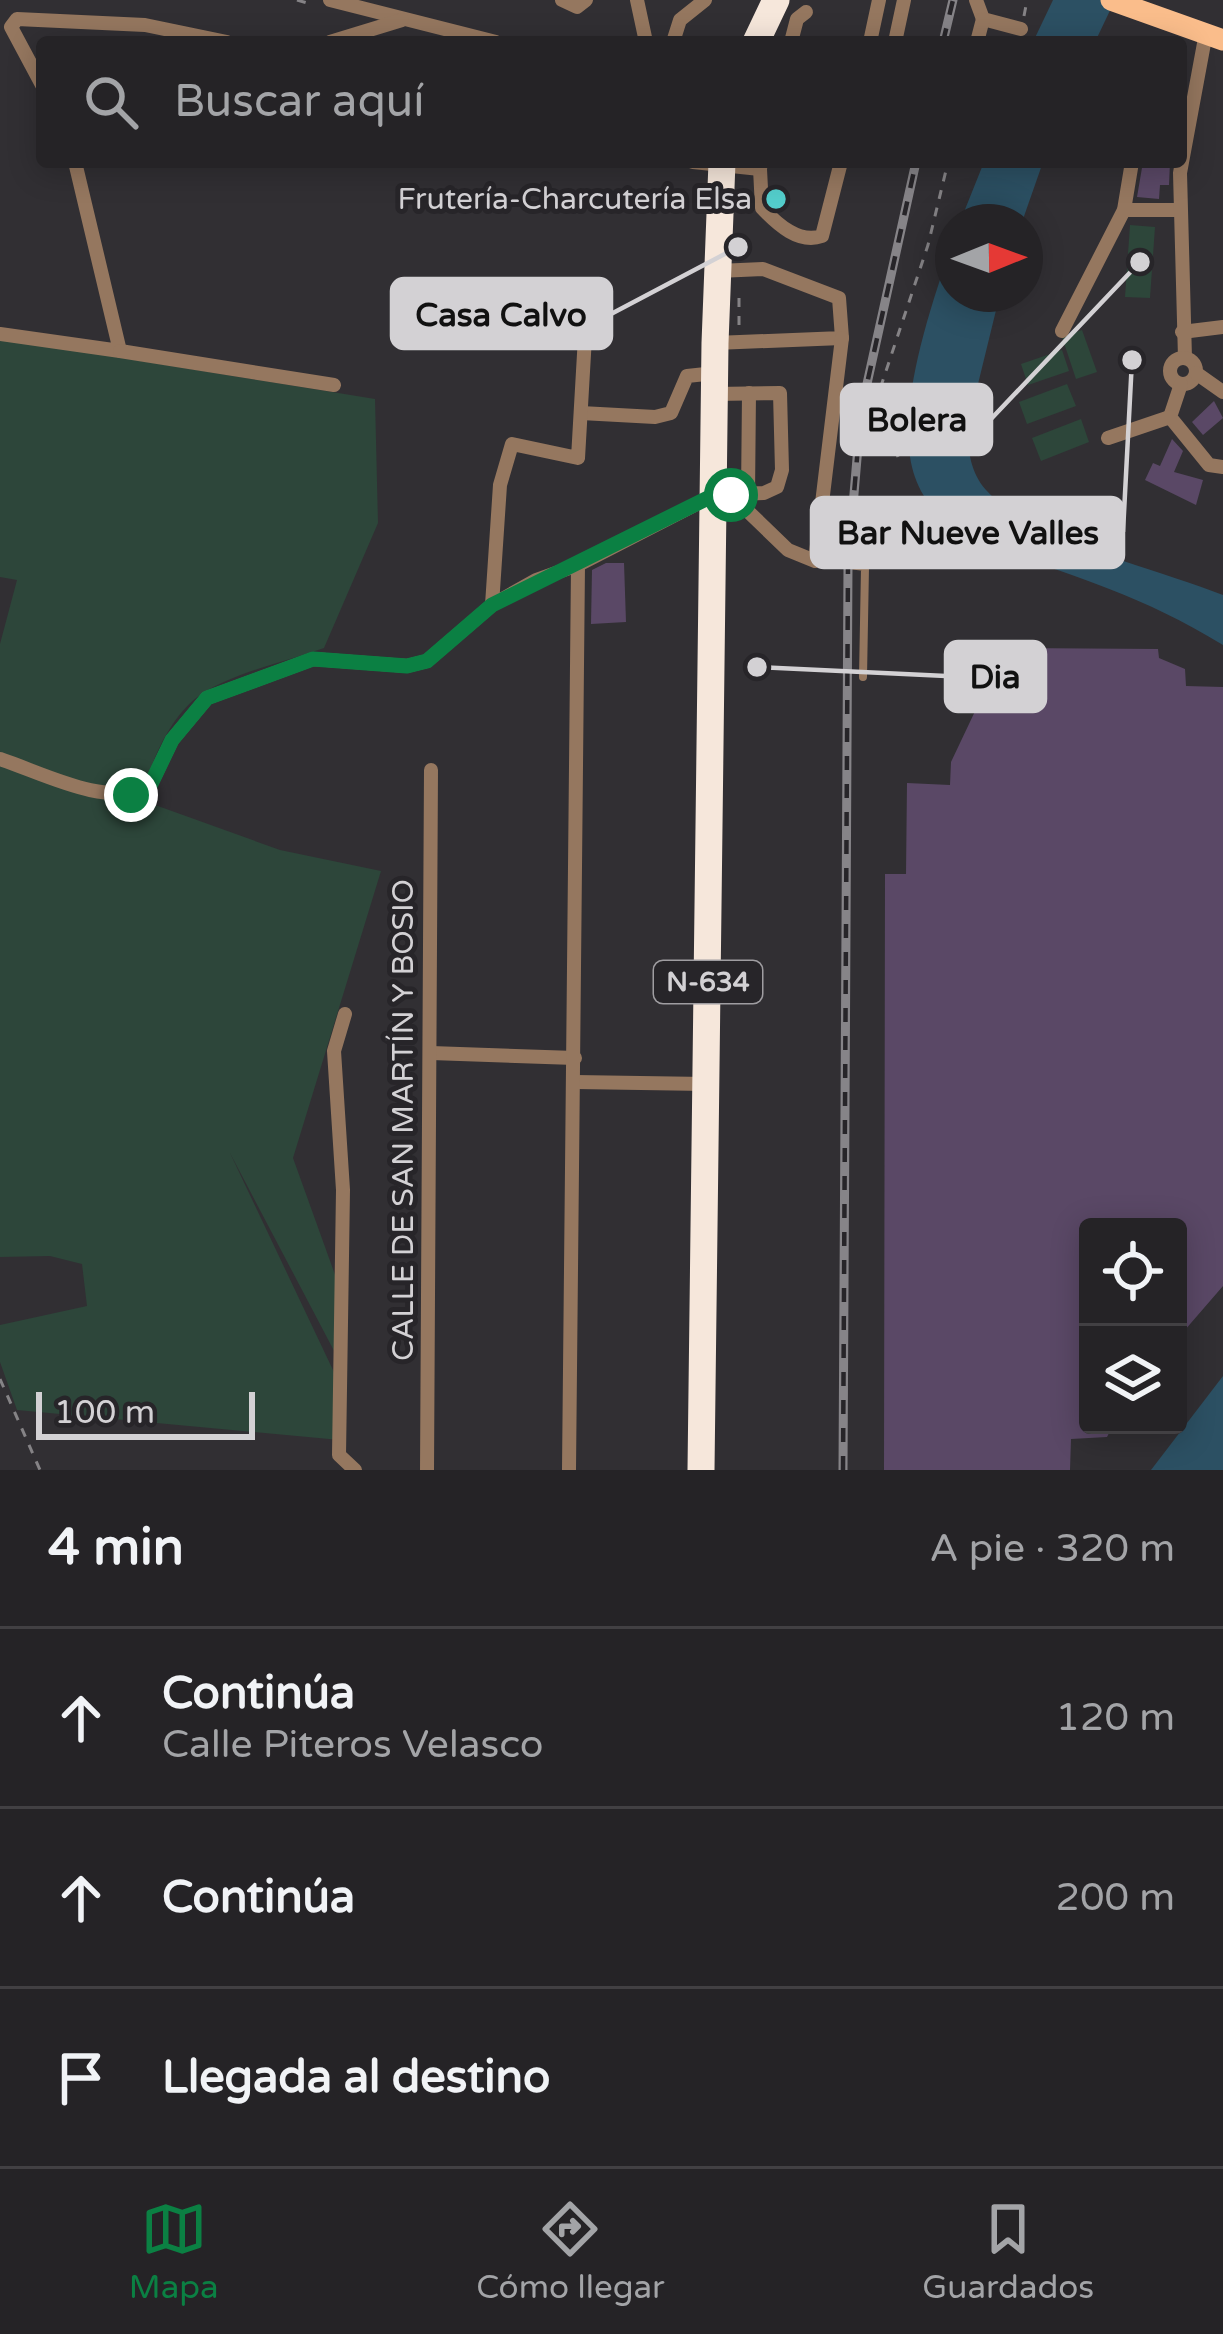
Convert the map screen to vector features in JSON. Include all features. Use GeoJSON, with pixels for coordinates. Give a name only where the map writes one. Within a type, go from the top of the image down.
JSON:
{"type":"FeatureCollection","features":[{"type":"Feature","properties":{"kind":"highway"},"geometry":{"type":"LineString","coordinates":[[760,36],[776,0]]}},
{"type":"Feature","properties":{"kind":"highway","name":"N-634"},"geometry":{"type":"LineString","coordinates":[[701,1470],[722,495],[715,384],[722,168]]}},
{"type":"Feature","properties":{"kind":"main road"},"geometry":{"type":"LineString","coordinates":[[1111,0],[1214,39]]}},
{"type":"Feature","properties":{"kind":"main road"},"geometry":{"type":"LineString","coordinates":[[764,36],[797,6]]}},
{"type":"Feature","properties":{"kind":"street"},"geometry":{"type":"LineString","coordinates":[[330,0],[470,36]]}},
{"type":"Feature","properties":{"kind":"street"},"geometry":{"type":"LineString","coordinates":[[562,0],[577,7],[586,0]]}},
{"type":"Feature","properties":{"kind":"street"},"geometry":{"type":"LineString","coordinates":[[638,0],[645,36]]}},
{"type":"Feature","properties":{"kind":"street"},"geometry":{"type":"LineString","coordinates":[[675,36],[680,20],[704,0]]}},
{"type":"Feature","properties":{"kind":"street"},"geometry":{"type":"LineString","coordinates":[[871,36],[879,0]]}},
{"type":"Feature","properties":{"kind":"street"},"geometry":{"type":"LineString","coordinates":[[896,36],[904,0]]}},
{"type":"Feature","properties":{"kind":"street"},"geometry":{"type":"LineString","coordinates":[[976,0],[983,20],[979,36]]}},
{"type":"Feature","properties":{"kind":"street"},"geometry":{"type":"LineString","coordinates":[[793,36],[797,6]]}},
{"type":"Feature","properties":{"kind":"street"},"geometry":{"type":"LineString","coordinates":[[36,75],[6,25],[17,19],[78,18],[213,36]]}},
{"type":"Feature","properties":{"kind":"street"},"geometry":{"type":"LineString","coordinates":[[350,36],[402,20]]}},
{"type":"Feature","properties":{"kind":"street"},"geometry":{"type":"LineString","coordinates":[[983,20],[1021,29]]}},
{"type":"Feature","properties":{"kind":"street"},"geometry":{"type":"LineString","coordinates":[[1187,112],[1214,39]]}},
{"type":"Feature","properties":{"kind":"street"},"geometry":{"type":"LineString","coordinates":[[76,168],[120,351]]}},
{"type":"Feature","properties":{"kind":"street"},"geometry":{"type":"LineString","coordinates":[[760,168],[759,199],[771,217],[795,236],[822,236],[839,168]]}},
{"type":"Feature","properties":{"kind":"street"},"geometry":{"type":"LineString","coordinates":[[1063,331],[1124,210],[1131,168]]}},
{"type":"Feature","properties":{"kind":"street"},"geometry":{"type":"LineString","coordinates":[[1181,168],[1185,358],[1196,373],[1223,392]]}},
{"type":"Feature","properties":{"kind":"street"},"geometry":{"type":"LineString","coordinates":[[1124,210],[1180,210]]}},
{"type":"Feature","properties":{"kind":"street"},"geometry":{"type":"LineString","coordinates":[[716,271],[763,269],[839,298],[842,338],[815,561],[788,550],[722,495]]}},
{"type":"Feature","properties":{"kind":"street"},"geometry":{"type":"LineString","coordinates":[[492,605],[500,484],[512,444],[578,458],[587,302]]}},
{"type":"Feature","properties":{"kind":"street"},"geometry":{"type":"LineString","coordinates":[[1182,332],[1223,327]]}},
{"type":"Feature","properties":{"kind":"street"},"geometry":{"type":"LineString","coordinates":[[0,334],[334,385]]}},
{"type":"Feature","properties":{"kind":"street"},"geometry":{"type":"LineString","coordinates":[[715,343],[842,338]]}},
{"type":"Feature","properties":{"kind":"street"},"geometry":{"type":"LineString","coordinates":[[1181,384],[1170,369],[1185,358]]}},
{"type":"Feature","properties":{"kind":"street"},"geometry":{"type":"LineString","coordinates":[[1170,417],[1181,384],[1196,373]]}},
{"type":"Feature","properties":{"kind":"street"},"geometry":{"type":"LineString","coordinates":[[0,759],[99,792],[131,795],[149,788],[172,740],[207,698],[313,659],[407,666],[427,661],[492,605],[722,495],[756,494],[777,487],[782,470],[780,393],[749,393],[687,376],[671,413],[655,417],[581,413]]}},
{"type":"Feature","properties":{"kind":"street"},"geometry":{"type":"LineString","coordinates":[[749,393],[756,494]]}},
{"type":"Feature","properties":{"kind":"street"},"geometry":{"type":"LineString","coordinates":[[1108,438],[1170,417]]}},
{"type":"Feature","properties":{"kind":"street"},"geometry":{"type":"LineString","coordinates":[[1170,417],[1209,465],[1223,467]]}},
{"type":"Feature","properties":{"kind":"street"},"geometry":{"type":"LineString","coordinates":[[569,1470],[578,565]]}},
{"type":"Feature","properties":{"kind":"street","name":"CALLE DE SAN MARTÍN Y BOSIO"},"geometry":{"type":"LineString","coordinates":[[428,1470],[431,770]]}},
{"type":"Feature","properties":{"kind":"street","name":"CALLE DE SAN MARTÍN Y BOSIO"},"geometry":{"type":"LineString","coordinates":[[345,1014],[334,1067],[342,1110],[339,1455],[355,1470]]}},
{"type":"Feature","properties":{"kind":"street"},"geometry":{"type":"LineString","coordinates":[[431,1054],[575,1058]]}},
{"type":"Feature","properties":{"kind":"street"},"geometry":{"type":"LineString","coordinates":[[574,1082],[706,1084]]}},
{"type":"Feature","properties":{"kind":"lane"},"geometry":{"type":"LineString","coordinates":[[815,561],[865,567],[863,677]]}},
{"type":"Feature","properties":{"kind":"path"},"geometry":{"type":"LineString","coordinates":[[898,458],[881,411],[882,383],[928,245],[946,168]]}},
{"type":"Feature","properties":{"kind":"path"},"geometry":{"type":"LineString","coordinates":[[0,1378],[40,1470]]}},
{"type":"Feature","properties":{"kind":"green space"},"geometry":{"type":"Polygon","coordinates":[[[1130,225],[1155,227],[1150,298],[1125,297],[1130,225]]]}},
{"type":"Feature","properties":{"kind":"green space"},"geometry":{"type":"Polygon","coordinates":[[[1082,330],[1097,372],[1076,379],[1062,337],[1082,330]]]}},
{"type":"Feature","properties":{"kind":"green space"},"geometry":{"type":"Polygon","coordinates":[[[0,338],[375,399],[378,523],[324,648],[229,680],[189,704],[162,743],[144,801],[280,850],[381,871],[293,1158],[338,1283],[342,1366],[230,1153],[342,1389],[340,1440],[17,1410],[0,1362],[0,1325],[87,1306],[82,1264],[50,1256],[0,1257],[0,644],[17,580],[0,577],[0,338]]]}},
{"type":"Feature","properties":{"kind":"green space"},"geometry":{"type":"Polygon","coordinates":[[[1062,350],[1069,371],[1028,385],[1021,364],[1062,350]]]}},
{"type":"Feature","properties":{"kind":"green space"},"geometry":{"type":"Polygon","coordinates":[[[1067,384],[1076,406],[1027,424],[1019,402],[1067,384]]]}},
{"type":"Feature","properties":{"kind":"green space"},"geometry":{"type":"Polygon","coordinates":[[[1081,419],[1089,442],[1041,461],[1032,438],[1081,419]]]}},
{"type":"Feature","properties":{"kind":"water"},"geometry":{"type":"Polygon","coordinates":[[[1053,0],[1115,0],[1098,36],[1036,36],[1053,0]]]}},
{"type":"Feature","properties":{"kind":"water"},"geometry":{"type":"Polygon","coordinates":[[[982,168],[1041,168],[1028,204],[967,204],[982,168]]]}},
{"type":"Feature","properties":{"kind":"water"},"geometry":{"type":"Polygon","coordinates":[[[935,301],[935,312],[996,312],[967,429],[971,462],[981,483],[1007,508],[1064,539],[1223,595],[1223,645],[1141,602],[1003,551],[954,526],[921,491],[908,438],[918,357],[935,301]]]}},
{"type":"Feature","properties":{"kind":"water"},"geometry":{"type":"Polygon","coordinates":[[[1223,1376],[1223,1470],[1151,1470],[1179,1434],[1187,1434],[1187,1423],[1223,1376]]]}},
{"type":"Feature","properties":{"kind":"building"},"geometry":{"type":"Polygon","coordinates":[[[1142,168],[1170,168],[1169,185],[1160,185],[1159,199],[1137,197],[1142,168]]]}},
{"type":"Feature","properties":{"kind":"building"},"geometry":{"type":"Polygon","coordinates":[[[1214,401],[1223,418],[1203,435],[1192,422],[1214,401]]]}},
{"type":"Feature","properties":{"kind":"building"},"geometry":{"type":"Polygon","coordinates":[[[1172,439],[1183,451],[1174,472],[1203,480],[1196,505],[1145,480],[1153,463],[1160,466],[1172,439]]]}},
{"type":"Feature","properties":{"kind":"building"},"geometry":{"type":"Polygon","coordinates":[[[606,563],[624,563],[626,622],[591,624],[592,570],[606,563]]]}},
{"type":"Feature","properties":{"kind":"building"},"geometry":{"type":"Polygon","coordinates":[[[1005,648],[1158,649],[1159,658],[1185,669],[1186,686],[1223,687],[1223,1286],[1187,1328],[1187,1218],[1079,1218],[1079,1434],[1108,1434],[1071,1439],[1070,1470],[884,1470],[885,874],[906,874],[907,783],[950,785],[951,762],[1005,648]]]}},
{"type":"Feature","properties":{"kind":"railway"},"geometry":{"type":"LineString","coordinates":[[944,36],[953,0]]}},
{"type":"Feature","properties":{"kind":"railway"},"geometry":{"type":"LineString","coordinates":[[843,1470],[848,565],[861,411],[915,168]]}},
{"type":"Feature","properties":{"kind":"place","name":"Frutería-Charcutería Elsa"},"geometry":{"type":"Point","coordinates":[776,199]}},
{"type":"Feature","properties":{"kind":"place","name":"Casa Calvo"},"geometry":{"type":"Point","coordinates":[738,247]}},
{"type":"Feature","properties":{"kind":"place","name":"Bolera"},"geometry":{"type":"Point","coordinates":[1140,262]}},
{"type":"Feature","properties":{"kind":"place","name":"Bar Nueve Valles"},"geometry":{"type":"Point","coordinates":[1132,360]}},
{"type":"Feature","properties":{"kind":"place","name":"Dia"},"geometry":{"type":"Point","coordinates":[757,667]}},
{"type":"Feature","properties":{"kind":"route"},"geometry":{"type":"LineString","coordinates":[[131,795],[149,788],[172,740],[207,698],[313,659],[407,666],[427,661],[492,605],[536,580],[578,565],[714,495],[731,495]]}}]}
